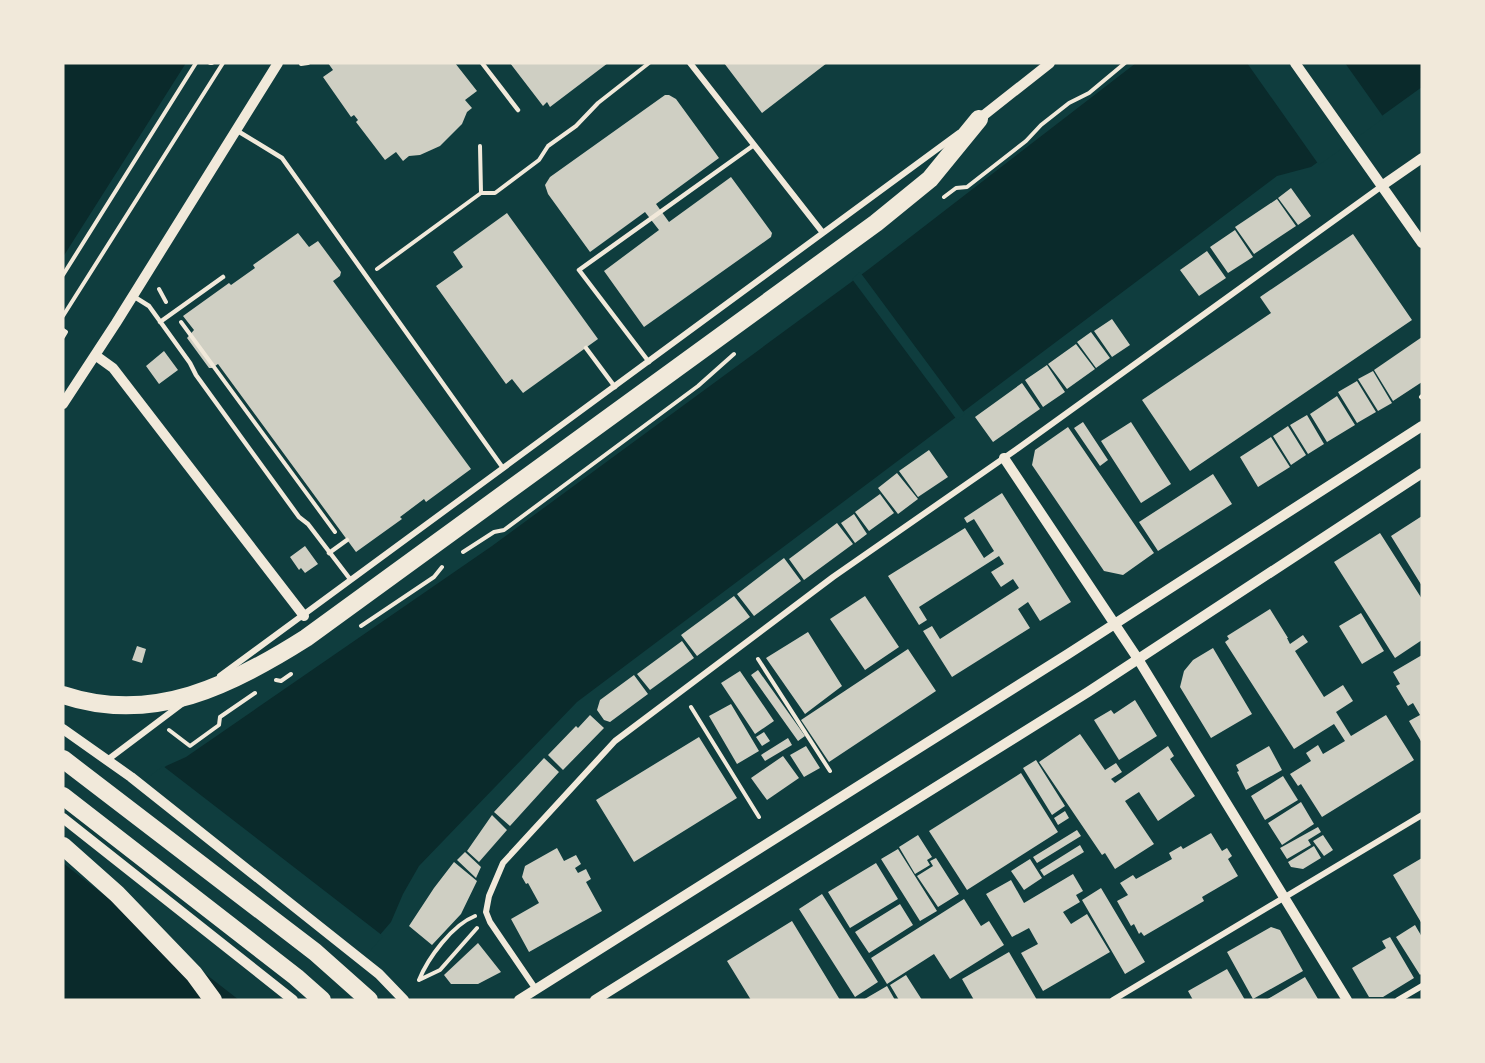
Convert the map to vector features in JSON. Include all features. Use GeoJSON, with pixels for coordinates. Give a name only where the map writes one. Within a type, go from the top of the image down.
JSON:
{"type":"FeatureCollection","features":[{"type":"Feature","properties":{"kind":"highway"},"geometry":{"type":"LineString","coordinates":[[63,695],[105,704],[145,705],[195,695],[243,676],[306,638],[876,223],[930,180],[979,119]]}},
{"type":"Feature","properties":{"kind":"highway"},"geometry":{"type":"LineString","coordinates":[[63,759],[315,952],[369,1000]]}},
{"type":"Feature","properties":{"kind":"highway"},"geometry":{"type":"LineString","coordinates":[[63,795],[296,977],[322,1000]]}},
{"type":"Feature","properties":{"kind":"highway"},"geometry":{"type":"LineString","coordinates":[[63,846],[117,894],[194,974],[213,1000]]}},
{"type":"Feature","properties":{"kind":"street"},"geometry":{"type":"LineString","coordinates":[[63,404],[278,63]]}},
{"type":"Feature","properties":{"kind":"street"},"geometry":{"type":"LineString","coordinates":[[690,63],[823,233]]}},
{"type":"Feature","properties":{"kind":"street"},"geometry":{"type":"LineString","coordinates":[[106,761],[119,749],[304,616],[350,579],[649,363],[916,162],[979,119],[1050,63]]}},
{"type":"Feature","properties":{"kind":"street"},"geometry":{"type":"LineString","coordinates":[[1295,63],[1422,243]]}},
{"type":"Feature","properties":{"kind":"street"},"geometry":{"type":"LineString","coordinates":[[535,988],[490,922],[486,912],[489,896],[503,863],[615,741],[833,577],[1004,458],[1422,158]]}},
{"type":"Feature","properties":{"kind":"street"},"geometry":{"type":"LineString","coordinates":[[95,355],[113,368],[304,616]]}},
{"type":"Feature","properties":{"kind":"street"},"geometry":{"type":"LineString","coordinates":[[519,1000],[1116,623],[1422,426]]}},
{"type":"Feature","properties":{"kind":"street"},"geometry":{"type":"LineString","coordinates":[[1004,458],[1116,623],[1347,1000]]}},
{"type":"Feature","properties":{"kind":"street"},"geometry":{"type":"LineString","coordinates":[[595,1000],[1138,659],[1422,473]]}},
{"type":"Feature","properties":{"kind":"street"},"geometry":{"type":"LineString","coordinates":[[63,729],[131,777],[379,974],[404,1000]]}},
{"type":"Feature","properties":{"kind":"street"},"geometry":{"type":"LineString","coordinates":[[1113,1000],[1422,815]]}},
{"type":"Feature","properties":{"kind":"street"},"geometry":{"type":"LineString","coordinates":[[67,821],[293,1000]]}},
{"type":"Feature","properties":{"kind":"street"},"geometry":{"type":"LineString","coordinates":[[1398,1000],[1422,986]]}},
{"type":"Feature","properties":{"kind":"lane"},"geometry":{"type":"LineString","coordinates":[[482,63],[518,110]]}},
{"type":"Feature","properties":{"kind":"lane"},"geometry":{"type":"LineString","coordinates":[[236,130],[282,158],[503,468]]}},
{"type":"Feature","properties":{"kind":"lane"},"geometry":{"type":"LineString","coordinates":[[649,363],[579,270],[754,145]]}},
{"type":"Feature","properties":{"kind":"lane"},"geometry":{"type":"LineString","coordinates":[[160,322],[223,277]]}},
{"type":"Feature","properties":{"kind":"lane"},"geometry":{"type":"LineString","coordinates":[[133,296],[148,306],[299,517],[308,524],[350,579]]}},
{"type":"Feature","properties":{"kind":"lane"},"geometry":{"type":"LineString","coordinates":[[586,348],[615,387]]}},
{"type":"Feature","properties":{"kind":"lane"},"geometry":{"type":"LineString","coordinates":[[329,553],[347,540]]}},
{"type":"Feature","properties":{"kind":"path"},"geometry":{"type":"LineString","coordinates":[[63,275],[196,63]]}},
{"type":"Feature","properties":{"kind":"path"},"geometry":{"type":"LineString","coordinates":[[63,316],[223,63]]}},
{"type":"Feature","properties":{"kind":"path"},"geometry":{"type":"LineString","coordinates":[[301,64],[308,63]]}},
{"type":"Feature","properties":{"kind":"path"},"geometry":{"type":"LineString","coordinates":[[367,277],[481,193],[495,193],[539,160],[548,146],[576,126],[598,103],[649,63]]}},
{"type":"Feature","properties":{"kind":"path"},"geometry":{"type":"LineString","coordinates":[[480,146],[481,193]]}},
{"type":"Feature","properties":{"kind":"path"},"geometry":{"type":"LineString","coordinates":[[182,316],[180,321],[339,538]]}},
{"type":"Feature","properties":{"kind":"path"},"geometry":{"type":"LineString","coordinates":[[63,330],[66,332],[63,337]]}},
{"type":"Feature","properties":{"kind":"path"},"geometry":{"type":"LineString","coordinates":[[758,659],[830,771]]}},
{"type":"Feature","properties":{"kind":"path"},"geometry":{"type":"LineString","coordinates":[[691,707],[759,818]]}},
{"type":"Feature","properties":{"kind":"path"},"geometry":{"type":"LineString","coordinates":[[486,912],[476,930],[440,970],[419,980],[427,960],[465,920],[486,912]]}},
{"type":"Feature","properties":{"kind":"water"},"geometry":{"type":"Polygon","coordinates":[[[63,63],[186,63],[63,257],[63,63]]]}},
{"type":"Feature","properties":{"kind":"water"},"geometry":{"type":"Polygon","coordinates":[[[1136,63],[1422,63],[1422,87],[1311,167],[1277,176],[577,702],[419,866],[391,922],[324,1000],[63,1000],[63,847],[166,766],[186,757],[492,546],[869,269],[1136,63]]]}},
{"type":"Feature","properties":{"kind":"pier"},"geometry":{"type":"Polygon","coordinates":[[[1247,63],[1345,63],[1384,118],[1319,165],[1247,63]]]}},
{"type":"Feature","properties":{"kind":"pier"},"geometry":{"type":"Polygon","coordinates":[[[860,272],[965,414],[957,420],[852,279],[860,272]]]}},
{"type":"Feature","properties":{"kind":"pier"},"geometry":{"type":"Polygon","coordinates":[[[163,766],[383,936],[328,1000],[239,1000],[63,863],[63,843],[163,766]]]}},
{"type":"Feature","properties":{"kind":"building"},"geometry":{"type":"Polygon","coordinates":[[[328,63],[455,63],[477,91],[465,100],[472,108],[467,112],[462,124],[440,146],[420,155],[409,156],[403,161],[396,152],[385,160],[356,122],[358,120],[354,115],[351,117],[323,77],[333,70],[328,63]]]}},
{"type":"Feature","properties":{"kind":"building"},"geometry":{"type":"Polygon","coordinates":[[[510,63],[608,63],[550,107],[547,102],[543,106],[510,63]]]}},
{"type":"Feature","properties":{"kind":"building"},"geometry":{"type":"Polygon","coordinates":[[[724,63],[827,63],[762,113],[724,63]]]}},
{"type":"Feature","properties":{"kind":"building"},"geometry":{"type":"Polygon","coordinates":[[[665,95],[676,99],[719,158],[656,204],[669,222],[731,177],[772,233],[771,237],[644,327],[604,271],[659,230],[645,212],[590,252],[548,194],[545,185],[550,177],[665,95]]]}},
{"type":"Feature","properties":{"kind":"building"},"geometry":{"type":"Polygon","coordinates":[[[1291,188],[1311,216],[1298,225],[1278,198],[1291,188]]]}},
{"type":"Feature","properties":{"kind":"building"},"geometry":{"type":"Polygon","coordinates":[[[1277,199],[1296,226],[1254,254],[1235,227],[1277,199]]]}},
{"type":"Feature","properties":{"kind":"building"},"geometry":{"type":"Polygon","coordinates":[[[507,213],[598,339],[523,393],[512,379],[506,384],[436,286],[463,267],[453,252],[507,213]]]}},
{"type":"Feature","properties":{"kind":"building"},"geometry":{"type":"Polygon","coordinates":[[[1235,230],[1253,257],[1228,273],[1210,247],[1235,230]]]}},
{"type":"Feature","properties":{"kind":"building"},"geometry":{"type":"Polygon","coordinates":[[[298,233],[309,247],[318,241],[341,272],[340,276],[333,281],[471,469],[426,502],[424,499],[400,517],[402,519],[356,552],[218,364],[209,368],[187,338],[194,330],[183,316],[229,283],[231,285],[255,268],[253,265],[298,233]]]}},
{"type":"Feature","properties":{"kind":"building"},"geometry":{"type":"Polygon","coordinates":[[[1353,234],[1412,320],[1190,471],[1142,400],[1271,313],[1260,297],[1353,234]]]}},
{"type":"Feature","properties":{"kind":"building"},"geometry":{"type":"Polygon","coordinates":[[[1207,251],[1226,278],[1199,296],[1180,270],[1207,251]]]}},
{"type":"Feature","properties":{"kind":"building"},"geometry":{"type":"Polygon","coordinates":[[[1112,319],[1130,345],[1112,357],[1094,331],[1112,319]]]}},
{"type":"Feature","properties":{"kind":"building"},"geometry":{"type":"Polygon","coordinates":[[[1091,332],[1110,358],[1096,368],[1077,342],[1091,332]]]}},
{"type":"Feature","properties":{"kind":"building"},"geometry":{"type":"Polygon","coordinates":[[[1422,337],[1422,382],[1393,401],[1374,370],[1422,337]]]}},
{"type":"Feature","properties":{"kind":"building"},"geometry":{"type":"Polygon","coordinates":[[[1076,344],[1095,369],[1067,389],[1048,364],[1076,344]]]}},
{"type":"Feature","properties":{"kind":"building"},"geometry":{"type":"Polygon","coordinates":[[[164,351],[178,370],[159,384],[146,366],[164,351]]]}},
{"type":"Feature","properties":{"kind":"building"},"geometry":{"type":"Polygon","coordinates":[[[1047,365],[1065,392],[1043,407],[1025,380],[1047,365]]]}},
{"type":"Feature","properties":{"kind":"building"},"geometry":{"type":"Polygon","coordinates":[[[1373,371],[1392,403],[1378,411],[1358,379],[1373,371]]]}},
{"type":"Feature","properties":{"kind":"building"},"geometry":{"type":"Polygon","coordinates":[[[1357,381],[1376,412],[1357,423],[1338,392],[1357,381]]]}},
{"type":"Feature","properties":{"kind":"building"},"geometry":{"type":"Polygon","coordinates":[[[1022,383],[1040,409],[993,442],[975,417],[1022,383]]]}},
{"type":"Feature","properties":{"kind":"building"},"geometry":{"type":"Polygon","coordinates":[[[1337,396],[1355,425],[1327,442],[1310,414],[1337,396]]]}},
{"type":"Feature","properties":{"kind":"building"},"geometry":{"type":"Polygon","coordinates":[[[1307,415],[1324,444],[1308,454],[1290,425],[1307,415]]]}},
{"type":"Feature","properties":{"kind":"building"},"geometry":{"type":"Polygon","coordinates":[[[1083,422],[1108,460],[1100,466],[1074,428],[1083,422]]]}},
{"type":"Feature","properties":{"kind":"building"},"geometry":{"type":"Polygon","coordinates":[[[1131,422],[1171,484],[1141,503],[1101,441],[1131,422]]]}},
{"type":"Feature","properties":{"kind":"building"},"geometry":{"type":"Polygon","coordinates":[[[1288,426],[1306,455],[1291,465],[1273,436],[1288,426]]]}},
{"type":"Feature","properties":{"kind":"building"},"geometry":{"type":"Polygon","coordinates":[[[1068,427],[1154,553],[1123,575],[1104,571],[1032,465],[1035,450],[1068,427]]]}},
{"type":"Feature","properties":{"kind":"building"},"geometry":{"type":"Polygon","coordinates":[[[1271,437],[1290,467],[1258,487],[1240,457],[1271,437]]]}},
{"type":"Feature","properties":{"kind":"building"},"geometry":{"type":"Polygon","coordinates":[[[929,450],[948,477],[918,497],[899,471],[929,450]]]}},
{"type":"Feature","properties":{"kind":"building"},"geometry":{"type":"Polygon","coordinates":[[[897,473],[918,499],[898,514],[878,488],[897,473]]]}},
{"type":"Feature","properties":{"kind":"building"},"geometry":{"type":"Polygon","coordinates":[[[1213,474],[1232,504],[1158,551],[1139,522],[1213,474]]]}},
{"type":"Feature","properties":{"kind":"building"},"geometry":{"type":"Polygon","coordinates":[[[1002,493],[1071,602],[1040,621],[1028,602],[1018,609],[1030,628],[952,677],[923,631],[932,626],[940,639],[1019,588],[1013,579],[1001,587],[991,572],[1004,564],[999,556],[919,607],[927,620],[919,625],[888,576],[965,528],[984,558],[994,551],[974,519],[967,523],[964,518],[1002,493]]]}},
{"type":"Feature","properties":{"kind":"building"},"geometry":{"type":"Polygon","coordinates":[[[880,494],[894,513],[869,531],[855,512],[880,494]]]}},
{"type":"Feature","properties":{"kind":"building"},"geometry":{"type":"Polygon","coordinates":[[[854,514],[867,534],[855,543],[841,523],[854,514]]]}},
{"type":"Feature","properties":{"kind":"building"},"geometry":{"type":"Polygon","coordinates":[[[1422,516],[1422,586],[1391,536],[1422,516]]]}},
{"type":"Feature","properties":{"kind":"building"},"geometry":{"type":"Polygon","coordinates":[[[837,523],[853,544],[804,580],[789,559],[837,523]]]}},
{"type":"Feature","properties":{"kind":"building"},"geometry":{"type":"Polygon","coordinates":[[[1380,533],[1422,599],[1422,640],[1395,658],[1334,562],[1380,533]]]}},
{"type":"Feature","properties":{"kind":"building"},"geometry":{"type":"Polygon","coordinates":[[[305,546],[318,564],[305,573],[301,568],[299,570],[290,557],[305,546]]]}},
{"type":"Feature","properties":{"kind":"building"},"geometry":{"type":"Polygon","coordinates":[[[784,558],[801,581],[754,616],[737,594],[784,558]]]}},
{"type":"Feature","properties":{"kind":"building"},"geometry":{"type":"Polygon","coordinates":[[[734,596],[750,617],[697,656],[681,635],[734,596]]]}},
{"type":"Feature","properties":{"kind":"building"},"geometry":{"type":"Polygon","coordinates":[[[865,596],[899,647],[865,670],[830,619],[865,596]]]}},
{"type":"Feature","properties":{"kind":"building"},"geometry":{"type":"Polygon","coordinates":[[[1270,609],[1290,644],[1303,635],[1308,642],[1295,651],[1324,697],[1343,685],[1353,701],[1336,712],[1351,736],[1386,715],[1414,760],[1322,817],[1301,784],[1298,786],[1290,774],[1311,761],[1306,753],[1318,745],[1323,754],[1345,741],[1334,724],[1294,749],[1225,642],[1229,639],[1227,636],[1270,609]]]}},
{"type":"Feature","properties":{"kind":"building"},"geometry":{"type":"Polygon","coordinates":[[[1361,613],[1384,651],[1362,664],[1339,626],[1361,613]]]}},
{"type":"Feature","properties":{"kind":"building"},"geometry":{"type":"Polygon","coordinates":[[[808,632],[842,686],[805,714],[766,658],[808,632]]]}},
{"type":"Feature","properties":{"kind":"building"},"geometry":{"type":"Polygon","coordinates":[[[682,641],[694,658],[650,690],[637,674],[682,641]]]}},
{"type":"Feature","properties":{"kind":"building"},"geometry":{"type":"Polygon","coordinates":[[[137,646],[146,649],[142,663],[132,660],[137,646]]]}},
{"type":"Feature","properties":{"kind":"building"},"geometry":{"type":"Polygon","coordinates":[[[1213,648],[1252,714],[1211,738],[1180,687],[1184,671],[1193,660],[1213,648]]]}},
{"type":"Feature","properties":{"kind":"building"},"geometry":{"type":"Polygon","coordinates":[[[908,649],[936,691],[829,762],[801,720],[908,649]]]}},
{"type":"Feature","properties":{"kind":"building"},"geometry":{"type":"Polygon","coordinates":[[[1422,655],[1422,743],[1409,721],[1420,715],[1413,703],[1408,706],[1396,686],[1400,684],[1393,672],[1422,655]]]}},
{"type":"Feature","properties":{"kind":"building"},"geometry":{"type":"Polygon","coordinates":[[[758,670],[805,736],[798,741],[751,675],[758,670]]]}},
{"type":"Feature","properties":{"kind":"building"},"geometry":{"type":"Polygon","coordinates":[[[740,671],[774,721],[755,734],[721,683],[740,671]]]}},
{"type":"Feature","properties":{"kind":"building"},"geometry":{"type":"Polygon","coordinates":[[[634,675],[648,694],[610,722],[604,720],[597,710],[600,700],[634,675]]]}},
{"type":"Feature","properties":{"kind":"building"},"geometry":{"type":"Polygon","coordinates":[[[1135,700],[1157,736],[1119,760],[1094,720],[1111,710],[1114,714],[1135,700]]]}},
{"type":"Feature","properties":{"kind":"building"},"geometry":{"type":"Polygon","coordinates":[[[731,704],[759,751],[737,764],[709,716],[731,704]]]}},
{"type":"Feature","properties":{"kind":"building"},"geometry":{"type":"Polygon","coordinates":[[[590,715],[604,728],[563,770],[548,755],[590,715]]]}},
{"type":"Feature","properties":{"kind":"building"},"geometry":{"type":"Polygon","coordinates":[[[764,732],[770,741],[762,746],[756,737],[764,732]]]}},
{"type":"Feature","properties":{"kind":"building"},"geometry":{"type":"Polygon","coordinates":[[[1080,734],[1105,770],[1116,763],[1122,772],[1111,779],[1115,783],[1168,746],[1174,756],[1170,759],[1195,796],[1158,821],[1139,792],[1125,801],[1154,844],[1115,869],[1105,853],[1102,855],[1039,762],[1080,734]]]}},
{"type":"Feature","properties":{"kind":"building"},"geometry":{"type":"Polygon","coordinates":[[[699,737],[737,798],[634,862],[596,800],[699,737]]]}},
{"type":"Feature","properties":{"kind":"building"},"geometry":{"type":"Polygon","coordinates":[[[788,738],[792,745],[765,761],[761,755],[788,738]]]}},
{"type":"Feature","properties":{"kind":"building"},"geometry":{"type":"Polygon","coordinates":[[[806,746],[820,768],[804,777],[790,755],[806,746]]]}},
{"type":"Feature","properties":{"kind":"building"},"geometry":{"type":"Polygon","coordinates":[[[1269,746],[1282,770],[1246,790],[1236,765],[1269,746]]]}},
{"type":"Feature","properties":{"kind":"building"},"geometry":{"type":"Polygon","coordinates":[[[783,756],[799,778],[767,800],[751,778],[783,756]]]}},
{"type":"Feature","properties":{"kind":"building"},"geometry":{"type":"Polygon","coordinates":[[[544,758],[559,772],[510,826],[494,812],[544,758]]]}},
{"type":"Feature","properties":{"kind":"building"},"geometry":{"type":"Polygon","coordinates":[[[1036,760],[1065,806],[1052,815],[1023,768],[1036,760]]]}},
{"type":"Feature","properties":{"kind":"building"},"geometry":{"type":"Polygon","coordinates":[[[1021,773],[1058,832],[967,890],[929,831],[1021,773]]]}},
{"type":"Feature","properties":{"kind":"building"},"geometry":{"type":"Polygon","coordinates":[[[1283,776],[1298,800],[1265,820],[1251,796],[1283,776]]]}},
{"type":"Feature","properties":{"kind":"building"},"geometry":{"type":"Polygon","coordinates":[[[1301,802],[1314,824],[1282,845],[1268,823],[1301,802]]]}},
{"type":"Feature","properties":{"kind":"building"},"geometry":{"type":"Polygon","coordinates":[[[1065,811],[1069,818],[1058,825],[1054,818],[1065,811]]]}},
{"type":"Feature","properties":{"kind":"building"},"geometry":{"type":"Polygon","coordinates":[[[492,815],[507,830],[479,862],[467,851],[492,815]]]}},
{"type":"Feature","properties":{"kind":"building"},"geometry":{"type":"Polygon","coordinates":[[[1318,827],[1321,832],[1308,840],[1311,845],[1287,859],[1280,848],[1318,827]]]}},
{"type":"Feature","properties":{"kind":"building"},"geometry":{"type":"Polygon","coordinates":[[[1077,830],[1081,836],[1037,863],[1033,857],[1077,830]]]}},
{"type":"Feature","properties":{"kind":"building"},"geometry":{"type":"Polygon","coordinates":[[[1211,833],[1222,851],[1227,848],[1232,856],[1228,859],[1238,876],[1202,897],[1204,901],[1144,936],[1141,932],[1139,934],[1134,924],[1131,926],[1117,901],[1128,895],[1120,883],[1133,875],[1136,879],[1172,859],[1169,853],[1181,846],[1183,849],[1211,833]]]}},
{"type":"Feature","properties":{"kind":"building"},"geometry":{"type":"Polygon","coordinates":[[[918,835],[932,857],[927,860],[930,865],[915,874],[899,847],[918,835]]]}},
{"type":"Feature","properties":{"kind":"building"},"geometry":{"type":"Polygon","coordinates":[[[1323,835],[1333,850],[1324,856],[1313,841],[1323,835]]]}},
{"type":"Feature","properties":{"kind":"building"},"geometry":{"type":"Polygon","coordinates":[[[1080,845],[1084,852],[1044,876],[1040,870],[1080,845]]]}},
{"type":"Feature","properties":{"kind":"building"},"geometry":{"type":"Polygon","coordinates":[[[1314,846],[1321,858],[1303,869],[1291,867],[1288,862],[1314,846]]]}},
{"type":"Feature","properties":{"kind":"building"},"geometry":{"type":"Polygon","coordinates":[[[557,848],[564,861],[576,855],[581,864],[575,868],[578,873],[586,869],[591,879],[586,882],[602,911],[529,952],[511,919],[539,903],[522,877],[525,866],[557,848]]]}},
{"type":"Feature","properties":{"kind":"building"},"geometry":{"type":"Polygon","coordinates":[[[898,849],[937,911],[920,921],[881,859],[898,849]]]}},
{"type":"Feature","properties":{"kind":"building"},"geometry":{"type":"Polygon","coordinates":[[[465,852],[481,867],[476,878],[457,860],[465,852]]]}},
{"type":"Feature","properties":{"kind":"building"},"geometry":{"type":"Polygon","coordinates":[[[936,858],[959,894],[938,907],[917,876],[933,866],[930,861],[936,858]]]}},
{"type":"Feature","properties":{"kind":"building"},"geometry":{"type":"Polygon","coordinates":[[[1422,858],[1422,924],[1393,875],[1422,858]]]}},
{"type":"Feature","properties":{"kind":"building"},"geometry":{"type":"Polygon","coordinates":[[[1030,859],[1042,878],[1024,890],[1011,871],[1030,859]]]}},
{"type":"Feature","properties":{"kind":"building"},"geometry":{"type":"Polygon","coordinates":[[[454,862],[477,881],[461,914],[432,945],[409,926],[454,862]]]}},
{"type":"Feature","properties":{"kind":"building"},"geometry":{"type":"Polygon","coordinates":[[[876,863],[898,899],[850,928],[828,892],[876,863]]]}},
{"type":"Feature","properties":{"kind":"building"},"geometry":{"type":"Polygon","coordinates":[[[1073,874],[1083,891],[1076,895],[1080,902],[1063,912],[1071,924],[1087,914],[1110,952],[1043,991],[1021,953],[1038,944],[1029,928],[1012,937],[986,894],[1011,880],[1024,903],[1073,874]]]}},
{"type":"Feature","properties":{"kind":"building"},"geometry":{"type":"Polygon","coordinates":[[[1101,888],[1145,962],[1125,974],[1082,900],[1101,888]]]}},
{"type":"Feature","properties":{"kind":"building"},"geometry":{"type":"Polygon","coordinates":[[[822,894],[878,982],[855,997],[799,909],[822,894]]]}},
{"type":"Feature","properties":{"kind":"building"},"geometry":{"type":"Polygon","coordinates":[[[964,899],[981,926],[989,921],[1004,945],[950,979],[934,954],[887,984],[871,958],[964,899]]]}},
{"type":"Feature","properties":{"kind":"building"},"geometry":{"type":"Polygon","coordinates":[[[900,904],[913,925],[869,953],[855,932],[900,904]]]}},
{"type":"Feature","properties":{"kind":"building"},"geometry":{"type":"Polygon","coordinates":[[[792,921],[840,1000],[751,1000],[727,961],[792,921]]]}},
{"type":"Feature","properties":{"kind":"building"},"geometry":{"type":"Polygon","coordinates":[[[1415,925],[1422,937],[1422,973],[1420,975],[1396,937],[1415,925]]]}},
{"type":"Feature","properties":{"kind":"building"},"geometry":{"type":"Polygon","coordinates":[[[1271,927],[1280,930],[1303,971],[1253,999],[1227,952],[1271,927]]]}},
{"type":"Feature","properties":{"kind":"building"},"geometry":{"type":"Polygon","coordinates":[[[1390,937],[1414,978],[1383,997],[1369,997],[1352,968],[1386,948],[1382,941],[1390,937]]]}},
{"type":"Feature","properties":{"kind":"building"},"geometry":{"type":"Polygon","coordinates":[[[478,943],[501,972],[478,984],[451,984],[444,975],[478,943]]]}},
{"type":"Feature","properties":{"kind":"building"},"geometry":{"type":"Polygon","coordinates":[[[1009,952],[1037,1000],[974,1000],[962,979],[1009,952]]]}},
{"type":"Feature","properties":{"kind":"building"},"geometry":{"type":"Polygon","coordinates":[[[1227,969],[1245,1000],[1193,1000],[1188,991],[1227,969]]]}},
{"type":"Feature","properties":{"kind":"building"},"geometry":{"type":"Polygon","coordinates":[[[906,975],[922,1000],[899,1000],[890,985],[906,975]]]}},
{"type":"Feature","properties":{"kind":"building"},"geometry":{"type":"Polygon","coordinates":[[[1305,977],[1317,1000],[1266,1000],[1305,977]]]}},
{"type":"Feature","properties":{"kind":"building"},"geometry":{"type":"Polygon","coordinates":[[[887,986],[895,1000],[863,1000],[887,986]]]}}]}
